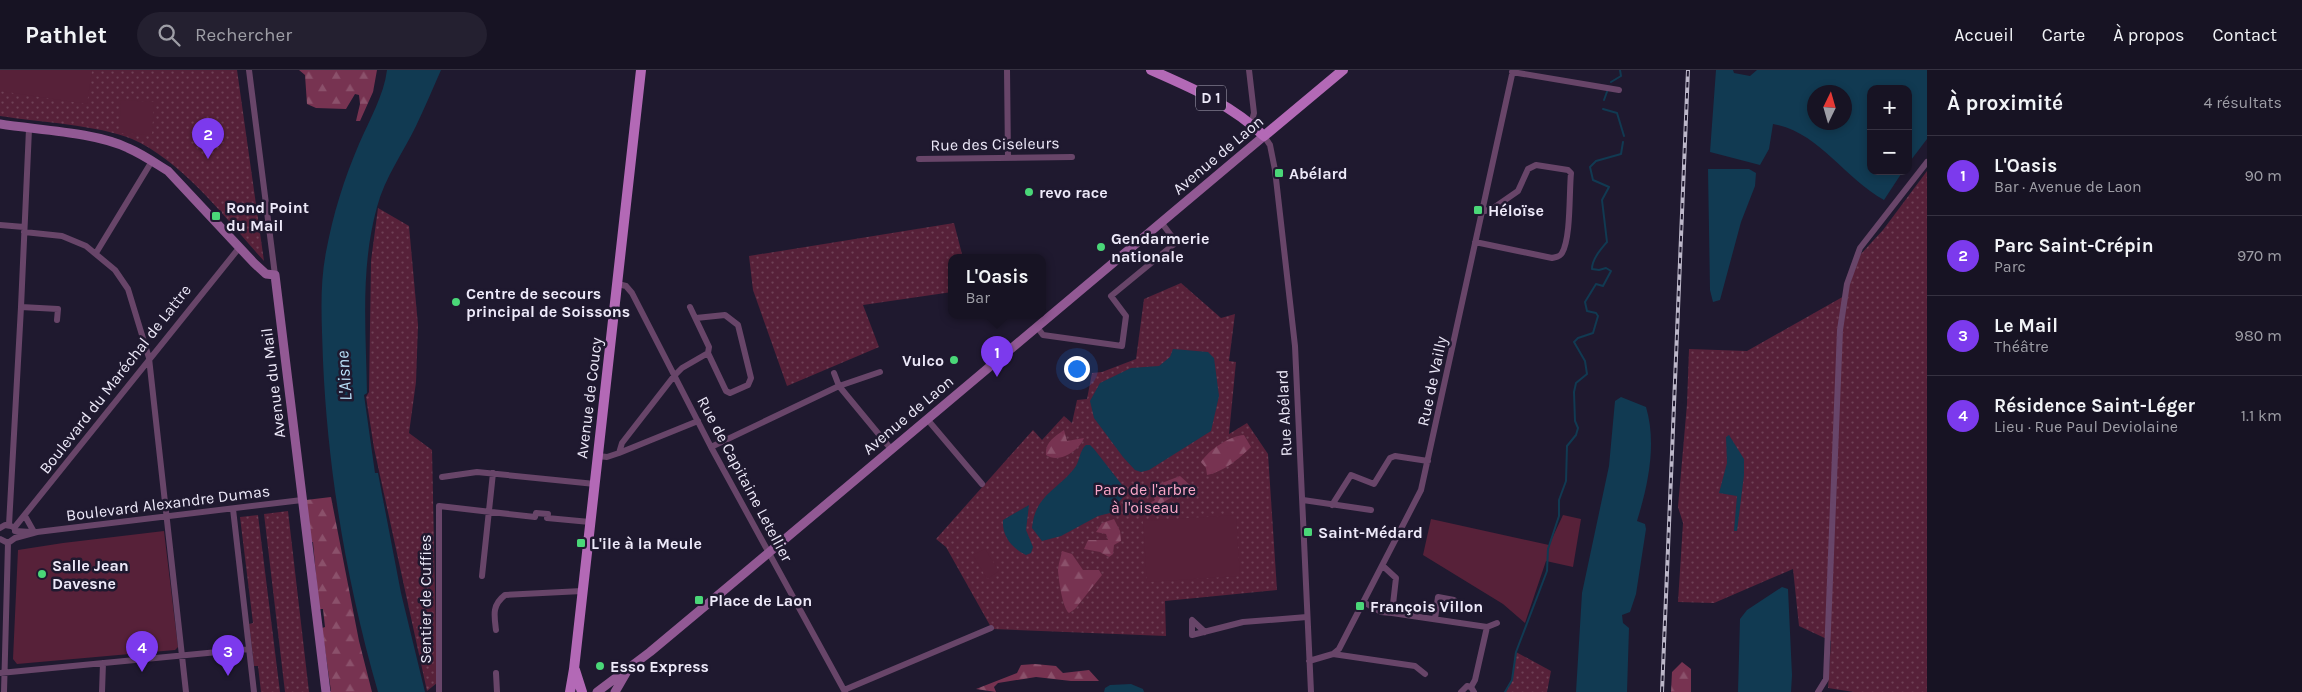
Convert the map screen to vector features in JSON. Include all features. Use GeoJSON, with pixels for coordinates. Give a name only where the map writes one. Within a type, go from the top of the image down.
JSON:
{"type":"FeatureCollection","features":[{"type":"Feature","properties":{"kind":"main road","name":"Avenue de Coucy"},"geometry":{"type":"LineString","coordinates":[[574,669],[641,70]]}},
{"type":"Feature","properties":{"kind":"main road","name":"D 1"},"geometry":{"type":"LineString","coordinates":[[1152,70],[1189,86],[1240,114],[1264,136]]}},
{"type":"Feature","properties":{"kind":"main road","name":"Avenue de Laon"},"geometry":{"type":"LineString","coordinates":[[1046,319],[1343,70]]}},
{"type":"Feature","properties":{"kind":"main road"},"geometry":{"type":"LineString","coordinates":[[0,124],[100,139],[127,147],[168,171],[239,248],[266,274],[275,275]]}},
{"type":"Feature","properties":{"kind":"main road","name":"Avenue du Mail"},"geometry":{"type":"LineString","coordinates":[[275,275],[326,692]]}},
{"type":"Feature","properties":{"kind":"main road","name":"Avenue de Laon"},"geometry":{"type":"LineString","coordinates":[[630,668],[1046,319]]}},
{"type":"Feature","properties":{"kind":"main road"},"geometry":{"type":"LineString","coordinates":[[574,669],[581,689],[598,692],[630,668]]}},
{"type":"Feature","properties":{"kind":"main road"},"geometry":{"type":"LineString","coordinates":[[615,692],[630,668]]}},
{"type":"Feature","properties":{"kind":"main road"},"geometry":{"type":"LineString","coordinates":[[570,692],[574,669]]}},
{"type":"Feature","properties":{"kind":"street","name":"Avenue du Mail"},"geometry":{"type":"LineString","coordinates":[[249,70],[275,275]]}},
{"type":"Feature","properties":{"kind":"street"},"geometry":{"type":"LineString","coordinates":[[1007,70],[1008,158]]}},
{"type":"Feature","properties":{"kind":"street"},"geometry":{"type":"LineString","coordinates":[[1250,70],[1254,113],[1251,124]]}},
{"type":"Feature","properties":{"kind":"street"},"geometry":{"type":"LineString","coordinates":[[1512,71],[1619,90]]}},
{"type":"Feature","properties":{"kind":"street","name":"Rue de Vailly"},"geometry":{"type":"LineString","coordinates":[[1333,654],[1339,649],[1365,602],[1418,499],[1428,461],[1512,71]]}},
{"type":"Feature","properties":{"kind":"street"},"geometry":{"type":"LineString","coordinates":[[4,692],[2,673],[8,542],[13,530],[29,129]]}},
{"type":"Feature","properties":{"kind":"street","name":"Rue Abélard"},"geometry":{"type":"LineString","coordinates":[[1264,136],[1270,145],[1275,170],[1295,346],[1312,692]]}},
{"type":"Feature","properties":{"kind":"street","name":"Rue des Ciseleurs"},"geometry":{"type":"LineString","coordinates":[[919,159],[1072,157]]}},
{"type":"Feature","properties":{"kind":"street"},"geometry":{"type":"LineString","coordinates":[[96,252],[152,161]]}},
{"type":"Feature","properties":{"kind":"street"},"geometry":{"type":"LineString","coordinates":[[1818,692],[1826,679],[1840,330],[1846,284],[1860,248],[1927,162]]}},
{"type":"Feature","properties":{"kind":"street"},"geometry":{"type":"LineString","coordinates":[[1475,242],[1558,257],[1562,252],[1568,226],[1571,173],[1568,170],[1536,165],[1528,169],[1518,191],[1492,209],[1481,212]]}},
{"type":"Feature","properties":{"kind":"street"},"geometry":{"type":"LineString","coordinates":[[1036,327],[1044,335],[1122,346],[1126,316],[1111,296],[1172,245],[1173,238],[1161,222]]}},
{"type":"Feature","properties":{"kind":"street"},"geometry":{"type":"LineString","coordinates":[[0,225],[62,236],[96,252],[116,270],[128,289],[149,358],[184,656],[186,692]]}},
{"type":"Feature","properties":{"kind":"street","name":"Boulevard du Maréchal de Lattre"},"geometry":{"type":"LineString","coordinates":[[13,530],[239,248]]}},
{"type":"Feature","properties":{"kind":"street","name":"Rue de Capitaine Letellier"},"geometry":{"type":"LineString","coordinates":[[618,284],[626,286],[632,293],[711,447],[844,691]]}},
{"type":"Feature","properties":{"kind":"street"},"geometry":{"type":"LineString","coordinates":[[21,307],[58,306],[57,320]]}},
{"type":"Feature","properties":{"kind":"street"},"geometry":{"type":"LineString","coordinates":[[690,307],[709,347],[708,354],[726,391],[730,393],[748,385],[751,378],[738,325],[725,315],[696,318]]}},
{"type":"Feature","properties":{"kind":"street"},"geometry":{"type":"LineString","coordinates":[[619,453],[622,443],[674,376],[682,368],[708,354]]}},
{"type":"Feature","properties":{"kind":"street"},"geometry":{"type":"LineString","coordinates":[[711,447],[840,386],[880,372]]}},
{"type":"Feature","properties":{"kind":"street"},"geometry":{"type":"LineString","coordinates":[[834,373],[840,386],[891,449]]}},
{"type":"Feature","properties":{"kind":"street"},"geometry":{"type":"LineString","coordinates":[[927,419],[982,484]]}},
{"type":"Feature","properties":{"kind":"street"},"geometry":{"type":"LineString","coordinates":[[598,456],[607,457],[619,453],[698,421]]}},
{"type":"Feature","properties":{"kind":"street"},"geometry":{"type":"LineString","coordinates":[[1332,505],[1351,476],[1374,484],[1390,458],[1395,456],[1428,461]]}},
{"type":"Feature","properties":{"kind":"street"},"geometry":{"type":"LineString","coordinates":[[442,477],[466,472],[493,473],[595,484]]}},
{"type":"Feature","properties":{"kind":"street"},"geometry":{"type":"LineString","coordinates":[[482,576],[493,473]]}},
{"type":"Feature","properties":{"kind":"street","name":"Boulevard Alexandre Dumas"},"geometry":{"type":"LineString","coordinates":[[13,530],[36,532],[302,500]]}},
{"type":"Feature","properties":{"kind":"street"},"geometry":{"type":"LineString","coordinates":[[1303,500],[1371,510]]}},
{"type":"Feature","properties":{"kind":"street","name":"Sentier de Cuffies"},"geometry":{"type":"LineString","coordinates":[[439,692],[439,506],[489,511]]}},
{"type":"Feature","properties":{"kind":"street"},"geometry":{"type":"LineString","coordinates":[[233,509],[254,692]]}},
{"type":"Feature","properties":{"kind":"street"},"geometry":{"type":"LineString","coordinates":[[489,511],[535,517],[536,513],[548,514],[548,518],[590,522]]}},
{"type":"Feature","properties":{"kind":"street"},"geometry":{"type":"LineString","coordinates":[[25,516],[36,532]]}},
{"type":"Feature","properties":{"kind":"street"},"geometry":{"type":"LineString","coordinates":[[0,526],[13,530]]}},
{"type":"Feature","properties":{"kind":"street"},"geometry":{"type":"LineString","coordinates":[[0,540],[8,542]]}},
{"type":"Feature","properties":{"kind":"street"},"geometry":{"type":"LineString","coordinates":[[1383,566],[1396,578],[1392,613]]}},
{"type":"Feature","properties":{"kind":"street"},"geometry":{"type":"LineString","coordinates":[[496,630],[494,609],[498,600],[505,595],[582,591]]}},
{"type":"Feature","properties":{"kind":"street"},"geometry":{"type":"LineString","coordinates":[[1435,619],[1438,597],[1454,600]]}},
{"type":"Feature","properties":{"kind":"street"},"geometry":{"type":"LineString","coordinates":[[1365,602],[1381,612],[1487,627],[1497,623]]}},
{"type":"Feature","properties":{"kind":"street"},"geometry":{"type":"LineString","coordinates":[[1205,632],[1243,622],[1307,617]]}},
{"type":"Feature","properties":{"kind":"street"},"geometry":{"type":"LineString","coordinates":[[1460,692],[1465,686],[1472,690],[1487,627]]}},
{"type":"Feature","properties":{"kind":"street"},"geometry":{"type":"LineString","coordinates":[[844,691],[991,628]]}},
{"type":"Feature","properties":{"kind":"street"},"geometry":{"type":"LineString","coordinates":[[2,673],[249,649]]}},
{"type":"Feature","properties":{"kind":"street"},"geometry":{"type":"LineString","coordinates":[[1309,661],[1333,654],[1415,666],[1425,674]]}},
{"type":"Feature","properties":{"kind":"street"},"geometry":{"type":"LineString","coordinates":[[102,692],[103,663]]}},
{"type":"Feature","properties":{"kind":"street"},"geometry":{"type":"LineString","coordinates":[[496,674],[497,692]]}},
{"type":"Feature","properties":{"kind":"green space"},"geometry":{"type":"Polygon","coordinates":[[[0,70],[237,70],[264,261],[187,177],[151,149],[132,139],[102,130],[0,116],[0,70]]]}},
{"type":"Feature","properties":{"kind":"green space"},"geometry":{"type":"Polygon","coordinates":[[[0,70],[92,70],[87,104],[0,91],[0,70]]]}},
{"type":"Feature","properties":{"kind":"green space"},"geometry":{"type":"Polygon","coordinates":[[[299,70],[377,70],[373,92],[360,121],[356,121],[360,104],[359,95],[355,94],[346,109],[316,108],[307,104],[305,75],[299,70]]]}},
{"type":"Feature","properties":{"kind":"green space"},"geometry":{"type":"Polygon","coordinates":[[[121,100],[154,102],[152,135],[119,133],[121,100]]]}},
{"type":"Feature","properties":{"kind":"green space"},"geometry":{"type":"Polygon","coordinates":[[[1927,171],[1927,692],[1854,692],[1828,688],[1831,641],[1799,626],[1793,569],[1714,603],[1678,602],[1683,523],[1678,507],[1687,404],[1689,349],[1747,351],[1846,295],[1859,256],[1883,230],[1927,171]]]}},
{"type":"Feature","properties":{"kind":"green space"},"geometry":{"type":"Polygon","coordinates":[[[378,208],[409,226],[418,325],[416,382],[409,433],[432,450],[437,683],[427,691],[374,448],[366,397],[369,392],[371,261],[378,208]]]}},
{"type":"Feature","properties":{"kind":"green space"},"geometry":{"type":"Polygon","coordinates":[[[954,223],[962,254],[948,254],[948,293],[863,305],[879,347],[787,386],[753,290],[749,256],[954,223]]]}},
{"type":"Feature","properties":{"kind":"green space","name":"Parc de l'arbre à l'oiseau"},"geometry":{"type":"Polygon","coordinates":[[[1181,283],[1221,318],[1235,314],[1229,361],[1236,362],[1229,434],[1247,423],[1268,454],[1277,590],[1165,601],[1166,636],[992,629],[946,547],[936,539],[1033,430],[1042,440],[1064,416],[1072,423],[1077,400],[1087,399],[1092,373],[1102,372],[1136,359],[1144,299],[1181,283]]]}},
{"type":"Feature","properties":{"kind":"green space"},"geometry":{"type":"Polygon","coordinates":[[[1064,430],[1067,441],[1084,438],[1078,447],[1068,455],[1057,458],[1046,455],[1049,443],[1064,430]]]}},
{"type":"Feature","properties":{"kind":"green space"},"geometry":{"type":"Polygon","coordinates":[[[1244,435],[1251,447],[1219,471],[1207,475],[1206,468],[1201,462],[1205,457],[1214,448],[1226,441],[1244,435]]]}},
{"type":"Feature","properties":{"kind":"green space"},"geometry":{"type":"Polygon","coordinates":[[[1180,476],[1190,485],[1159,504],[1152,507],[1138,508],[1139,503],[1151,503],[1155,500],[1149,488],[1180,476]]]}},
{"type":"Feature","properties":{"kind":"green space"},"geometry":{"type":"Polygon","coordinates":[[[331,497],[359,641],[372,692],[329,692],[331,691],[322,628],[325,627],[323,609],[319,609],[313,542],[311,542],[306,500],[331,497]]]}},
{"type":"Feature","properties":{"kind":"green space"},"geometry":{"type":"Polygon","coordinates":[[[288,511],[309,692],[285,692],[264,514],[288,511]]]}},
{"type":"Feature","properties":{"kind":"green space"},"geometry":{"type":"Polygon","coordinates":[[[258,515],[280,692],[261,692],[258,666],[254,666],[249,624],[253,623],[240,517],[258,515]]]}},
{"type":"Feature","properties":{"kind":"green space"},"geometry":{"type":"Polygon","coordinates":[[[1236,515],[1240,576],[1147,582],[1143,521],[1236,515]]]}},
{"type":"Feature","properties":{"kind":"green space"},"geometry":{"type":"Polygon","coordinates":[[[1563,515],[1581,519],[1573,567],[1546,561],[1525,623],[1503,604],[1423,555],[1431,519],[1549,545],[1563,515]]]}},
{"type":"Feature","properties":{"kind":"green space"},"geometry":{"type":"Polygon","coordinates":[[[1114,519],[1120,531],[1121,541],[1114,545],[1113,554],[1109,557],[1100,552],[1084,549],[1088,540],[1108,540],[1106,534],[1096,532],[1102,523],[1114,519]]]}},
{"type":"Feature","properties":{"kind":"green space"},"geometry":{"type":"Polygon","coordinates":[[[164,531],[178,647],[175,650],[17,664],[13,659],[18,550],[164,531]]]}},
{"type":"Feature","properties":{"kind":"green space"},"geometry":{"type":"Polygon","coordinates":[[[985,549],[999,571],[987,579],[973,555],[985,549]]]}},
{"type":"Feature","properties":{"kind":"green space"},"geometry":{"type":"Polygon","coordinates":[[[1062,551],[1072,554],[1083,570],[1099,570],[1102,575],[1075,609],[1069,613],[1063,599],[1058,571],[1062,551]]]}},
{"type":"Feature","properties":{"kind":"green space"},"geometry":{"type":"Polygon","coordinates":[[[1516,652],[1551,671],[1547,692],[1505,692],[1512,680],[1516,652]]]}},
{"type":"Feature","properties":{"kind":"green space"},"geometry":{"type":"Polygon","coordinates":[[[1682,662],[1691,669],[1691,692],[1671,692],[1672,672],[1682,662]]]}},
{"type":"Feature","properties":{"kind":"green space"},"geometry":{"type":"Polygon","coordinates":[[[1021,665],[1056,666],[1063,673],[1089,670],[1099,681],[1071,681],[1036,677],[998,683],[994,687],[996,692],[976,689],[1017,673],[1021,665]]]}},
{"type":"Feature","properties":{"kind":"water","name":"L'Aisne"},"geometry":{"type":"Polygon","coordinates":[[[387,70],[441,70],[416,126],[389,175],[380,196],[368,253],[365,300],[367,393],[364,395],[375,473],[378,473],[401,593],[425,692],[378,692],[348,569],[334,486],[323,361],[322,279],[332,224],[344,184],[379,98],[387,70]]]}},
{"type":"Feature","properties":{"kind":"water"},"geometry":{"type":"Polygon","coordinates":[[[1716,70],[1733,70],[1734,73],[1750,76],[1757,70],[1927,70],[1927,139],[1912,159],[1912,85],[1867,85],[1867,175],[1900,175],[1884,200],[1856,180],[1804,136],[1773,124],[1769,149],[1760,165],[1710,152],[1716,70]]]}},
{"type":"Feature","properties":{"kind":"water"},"geometry":{"type":"Polygon","coordinates":[[[1708,169],[1749,169],[1756,173],[1755,186],[1741,222],[1720,300],[1713,302],[1710,290],[1708,169]]]}},
{"type":"Feature","properties":{"kind":"water"},"geometry":{"type":"Polygon","coordinates":[[[1173,349],[1208,352],[1214,358],[1219,396],[1211,431],[1149,470],[1141,472],[1135,470],[1123,457],[1094,418],[1090,401],[1100,383],[1131,368],[1159,366],[1170,357],[1173,349]]]}},
{"type":"Feature","properties":{"kind":"water"},"geometry":{"type":"Polygon","coordinates":[[[1621,397],[1646,407],[1651,435],[1648,479],[1637,521],[1645,524],[1646,529],[1636,594],[1630,612],[1622,615],[1623,623],[1629,628],[1627,692],[1576,692],[1582,593],[1609,466],[1615,401],[1621,397]]]}},
{"type":"Feature","properties":{"kind":"water"},"geometry":{"type":"Polygon","coordinates":[[[1729,435],[1744,459],[1744,475],[1737,531],[1734,531],[1737,496],[1719,493],[1727,463],[1726,437],[1729,435]]]}},
{"type":"Feature","properties":{"kind":"water"},"geometry":{"type":"Polygon","coordinates":[[[1086,445],[1090,445],[1094,449],[1126,490],[1124,496],[1110,513],[1098,516],[1061,536],[1042,541],[1032,528],[1038,507],[1076,466],[1082,449],[1086,445]]]}},
{"type":"Feature","properties":{"kind":"water"},"geometry":{"type":"Polygon","coordinates":[[[1029,505],[1026,530],[1033,547],[1031,553],[1026,555],[1016,549],[1006,537],[1003,520],[1029,505]]]}},
{"type":"Feature","properties":{"kind":"water"},"geometry":{"type":"Polygon","coordinates":[[[1782,587],[1788,589],[1791,692],[1738,692],[1740,619],[1747,610],[1782,587]]]}},
{"type":"Feature","properties":{"kind":"water"},"geometry":{"type":"Polygon","coordinates":[[[1131,684],[1143,689],[1144,692],[1104,692],[1105,688],[1110,685],[1131,684]]]}},
{"type":"Feature","properties":{"kind":"waterway"},"geometry":{"type":"LineString","coordinates":[[1611,82],[1621,76],[1620,70]]}},
{"type":"Feature","properties":{"kind":"waterway"},"geometry":{"type":"LineString","coordinates":[[1604,100],[1608,89]]}},
{"type":"Feature","properties":{"kind":"waterway"},"geometry":{"type":"LineString","coordinates":[[1603,109],[1617,113],[1624,136]]}},
{"type":"Feature","properties":{"kind":"waterway"},"geometry":{"type":"LineString","coordinates":[[1505,692],[1512,680],[1516,652],[1547,571],[1548,549],[1559,516],[1559,500],[1566,481],[1567,446],[1576,435],[1578,428],[1575,421],[1574,392],[1576,383],[1587,374],[1585,361],[1574,342],[1578,338],[1593,333],[1598,316],[1596,313],[1587,311],[1585,302],[1596,284],[1603,286],[1611,271],[1606,268],[1592,269],[1595,258],[1607,242],[1602,200],[1609,187],[1593,180],[1590,167],[1596,161],[1621,154],[1623,142]]}},
{"type":"Feature","properties":{"kind":"railway"},"geometry":{"type":"LineString","coordinates":[[1662,692],[1688,70]]}},
{"type":"Feature","properties":{"kind":"place","name":"Parc Saint-Crépin"},"geometry":{"type":"Point","coordinates":[208,159]}},
{"type":"Feature","properties":{"kind":"place","name":"Abélard"},"geometry":{"type":"Point","coordinates":[1279,173]}},
{"type":"Feature","properties":{"kind":"place","name":"revo race"},"geometry":{"type":"Point","coordinates":[1029,192]}},
{"type":"Feature","properties":{"kind":"place","name":"Héloïse"},"geometry":{"type":"Point","coordinates":[1478,210]}},
{"type":"Feature","properties":{"kind":"place","name":"Rond Point du Mail"},"geometry":{"type":"Point","coordinates":[216,216]}},
{"type":"Feature","properties":{"kind":"place","name":"Gendarmerie nationale"},"geometry":{"type":"Point","coordinates":[1101,247]}},
{"type":"Feature","properties":{"kind":"place","name":"Centre de secours principal de Soissons"},"geometry":{"type":"Point","coordinates":[456,302]}},
{"type":"Feature","properties":{"kind":"place","name":"Vulco"},"geometry":{"type":"Point","coordinates":[954,360]}},
{"type":"Feature","properties":{"kind":"place","name":"L'Oasis"},"geometry":{"type":"Point","coordinates":[997,377]}},
{"type":"Feature","properties":{"kind":"place","name":"Saint-Médard"},"geometry":{"type":"Point","coordinates":[1308,532]}},
{"type":"Feature","properties":{"kind":"place","name":"L'ile à la Meule"},"geometry":{"type":"Point","coordinates":[581,543]}},
{"type":"Feature","properties":{"kind":"place","name":"Salle Jean Davesne"},"geometry":{"type":"Point","coordinates":[42,574]}},
{"type":"Feature","properties":{"kind":"place","name":"Place de Laon"},"geometry":{"type":"Point","coordinates":[699,600]}},
{"type":"Feature","properties":{"kind":"place","name":"François Villon"},"geometry":{"type":"Point","coordinates":[1360,606]}},
{"type":"Feature","properties":{"kind":"place","name":"Esso Express"},"geometry":{"type":"Point","coordinates":[600,666]}},
{"type":"Feature","properties":{"kind":"place","name":"Résidence Saint-Léger"},"geometry":{"type":"Point","coordinates":[142,672]}},
{"type":"Feature","properties":{"kind":"place","name":"Le Mail"},"geometry":{"type":"Point","coordinates":[228,676]}}]}
